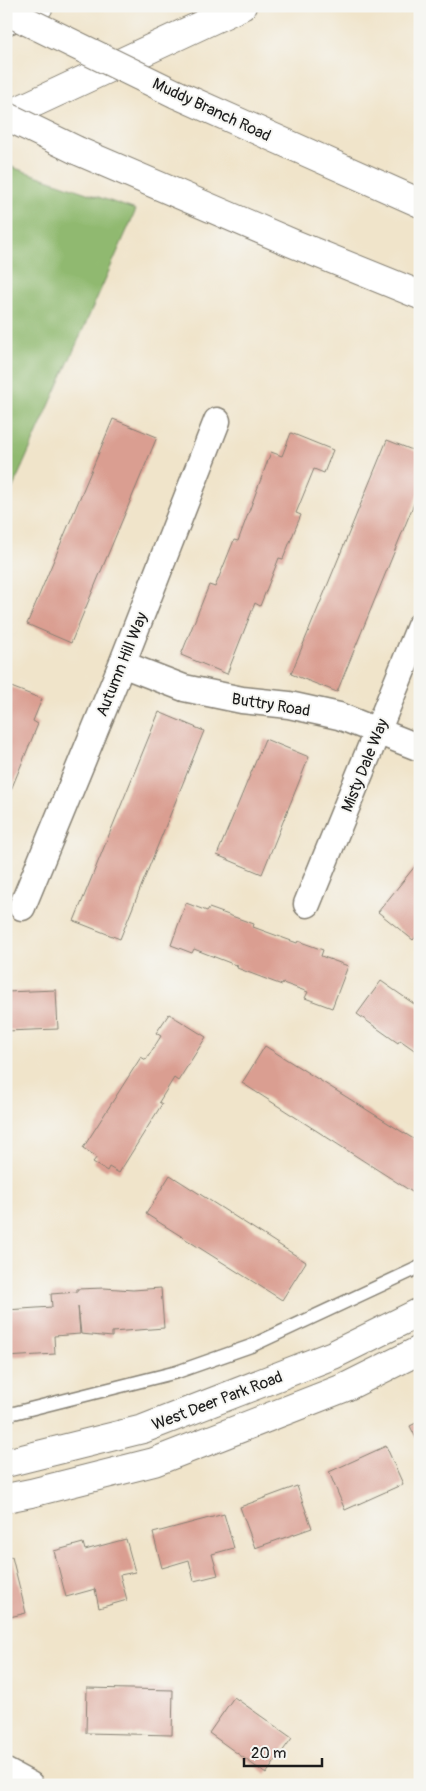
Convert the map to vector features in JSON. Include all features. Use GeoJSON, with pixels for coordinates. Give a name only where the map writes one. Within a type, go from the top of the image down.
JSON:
{"type":"FeatureCollection","features":[{"type":"Feature","properties":{"kind":"main road"},"geometry":{"type":"LineString","coordinates":[[6,21],[38,6]]}},
{"type":"Feature","properties":{"kind":"main road"},"geometry":{"type":"LineString","coordinates":[[6,116],[242,6]]}},
{"type":"Feature","properties":{"kind":"main road","name":"Muddy Branch Road"},"geometry":{"type":"LineString","coordinates":[[6,11],[176,94],[420,203]]}},
{"type":"Feature","properties":{"kind":"main road"},"geometry":{"type":"LineString","coordinates":[[6,116],[78,151],[292,243],[420,295]]}},
{"type":"Feature","properties":{"kind":"main road","name":"West Deer Park Road"},"geometry":{"type":"LineString","coordinates":[[6,1463],[143,1429],[332,1355],[420,1312]]}},
{"type":"Feature","properties":{"kind":"main road"},"geometry":{"type":"LineString","coordinates":[[6,1498],[154,1462],[346,1387],[420,1350]]}},
{"type":"Feature","properties":{"kind":"street","name":"Autumn Hill Way"},"geometry":{"type":"LineString","coordinates":[[22,906],[122,664],[217,421]]}},
{"type":"Feature","properties":{"kind":"street","name":"Misty Dale Way"},"geometry":{"type":"LineString","coordinates":[[307,904],[420,626]]}},
{"type":"Feature","properties":{"kind":"street","name":"Buttry Road"},"geometry":{"type":"LineString","coordinates":[[122,664],[184,688],[339,716],[420,748]]}},
{"type":"Feature","properties":{"kind":"street"},"geometry":{"type":"LineString","coordinates":[[6,1772],[30,1785]]}},
{"type":"Feature","properties":{"kind":"lane"},"geometry":{"type":"LineString","coordinates":[[6,1415],[177,1372],[251,1346],[420,1268]]}},
{"type":"Feature","properties":{"kind":"green space"},"geometry":{"type":"Polygon","coordinates":[[[6,165],[136,210],[6,503],[6,165]]]}},
{"type":"Feature","properties":{"kind":"building"},"geometry":{"type":"Polygon","coordinates":[[[113,419],[157,437],[71,643],[27,624],[113,419]]]}},
{"type":"Feature","properties":{"kind":"building"},"geometry":{"type":"Polygon","coordinates":[[[291,433],[333,450],[324,473],[314,469],[296,513],[301,515],[283,559],[279,558],[260,606],[255,603],[227,674],[181,655],[209,585],[215,587],[234,540],[238,541],[271,452],[282,456],[291,433]]]}},
{"type":"Feature","properties":{"kind":"building"},"geometry":{"type":"Polygon","coordinates":[[[387,440],[420,453],[420,489],[337,692],[291,674],[387,440]]]}},
{"type":"Feature","properties":{"kind":"building"},"geometry":{"type":"Polygon","coordinates":[[[6,685],[42,699],[33,721],[38,724],[6,802],[6,685]]]}},
{"type":"Feature","properties":{"kind":"building"},"geometry":{"type":"Polygon","coordinates":[[[159,712],[204,731],[120,939],[74,921],[159,712]]]}},
{"type":"Feature","properties":{"kind":"building"},"geometry":{"type":"Polygon","coordinates":[[[265,739],[309,757],[262,874],[217,855],[265,739]]]}},
{"type":"Feature","properties":{"kind":"building"},"geometry":{"type":"Polygon","coordinates":[[[420,860],[420,932],[413,940],[378,912],[420,860]]]}},
{"type":"Feature","properties":{"kind":"building"},"geometry":{"type":"Polygon","coordinates":[[[186,903],[207,911],[209,908],[254,924],[253,927],[323,950],[321,956],[348,966],[332,1008],[305,998],[308,992],[258,976],[194,949],[192,953],[171,945],[186,903]]]}},
{"type":"Feature","properties":{"kind":"building"},"geometry":{"type":"Polygon","coordinates":[[[381,981],[420,1008],[420,1054],[400,1040],[398,1043],[357,1014],[381,981]]]}},
{"type":"Feature","properties":{"kind":"building"},"geometry":{"type":"Polygon","coordinates":[[[56,990],[58,1029],[6,1031],[6,992],[56,990]]]}},
{"type":"Feature","properties":{"kind":"building"},"geometry":{"type":"Polygon","coordinates":[[[169,1014],[206,1037],[178,1081],[174,1078],[159,1102],[162,1104],[119,1173],[109,1167],[107,1171],[93,1162],[97,1157],[83,1148],[141,1057],[146,1060],[161,1036],[156,1033],[169,1014]]]}},
{"type":"Feature","properties":{"kind":"building"},"geometry":{"type":"Polygon","coordinates":[[[265,1046],[420,1143],[420,1197],[242,1083],[265,1046]]]}},
{"type":"Feature","properties":{"kind":"building"},"geometry":{"type":"Polygon","coordinates":[[[170,1175],[306,1262],[282,1300],[146,1214],[170,1175]]]}},
{"type":"Feature","properties":{"kind":"building"},"geometry":{"type":"Polygon","coordinates":[[[161,1288],[164,1328],[112,1332],[112,1337],[81,1334],[78,1306],[80,1334],[54,1336],[55,1354],[6,1357],[6,1310],[52,1307],[51,1294],[77,1292],[77,1289],[133,1290],[161,1288]]]}},
{"type":"Feature","properties":{"kind":"building"},"geometry":{"type":"Polygon","coordinates":[[[420,1421],[420,1446],[410,1426],[420,1421]]]}},
{"type":"Feature","properties":{"kind":"building"},"geometry":{"type":"Polygon","coordinates":[[[386,1446],[403,1484],[345,1510],[329,1472],[386,1446]]]}},
{"type":"Feature","properties":{"kind":"building"},"geometry":{"type":"Polygon","coordinates":[[[297,1486],[312,1528],[255,1548],[240,1507],[297,1486]]]}},
{"type":"Feature","properties":{"kind":"building"},"geometry":{"type":"Polygon","coordinates":[[[224,1514],[234,1548],[212,1554],[218,1575],[194,1581],[189,1560],[162,1568],[153,1533],[224,1514]]]}},
{"type":"Feature","properties":{"kind":"building"},"geometry":{"type":"Polygon","coordinates":[[[126,1539],[135,1572],[120,1575],[127,1600],[99,1608],[95,1589],[66,1597],[54,1551],[83,1543],[85,1550],[126,1539]]]}},
{"type":"Feature","properties":{"kind":"building"},"geometry":{"type":"Polygon","coordinates":[[[12,1557],[26,1613],[6,1618],[6,1558],[12,1557]]]}},
{"type":"Feature","properties":{"kind":"building"},"geometry":{"type":"Polygon","coordinates":[[[87,1688],[173,1690],[172,1735],[86,1733],[87,1688]]]}},
{"type":"Feature","properties":{"kind":"building"},"geometry":{"type":"Polygon","coordinates":[[[234,1697],[292,1738],[266,1774],[209,1733],[234,1697]]]}}]}
